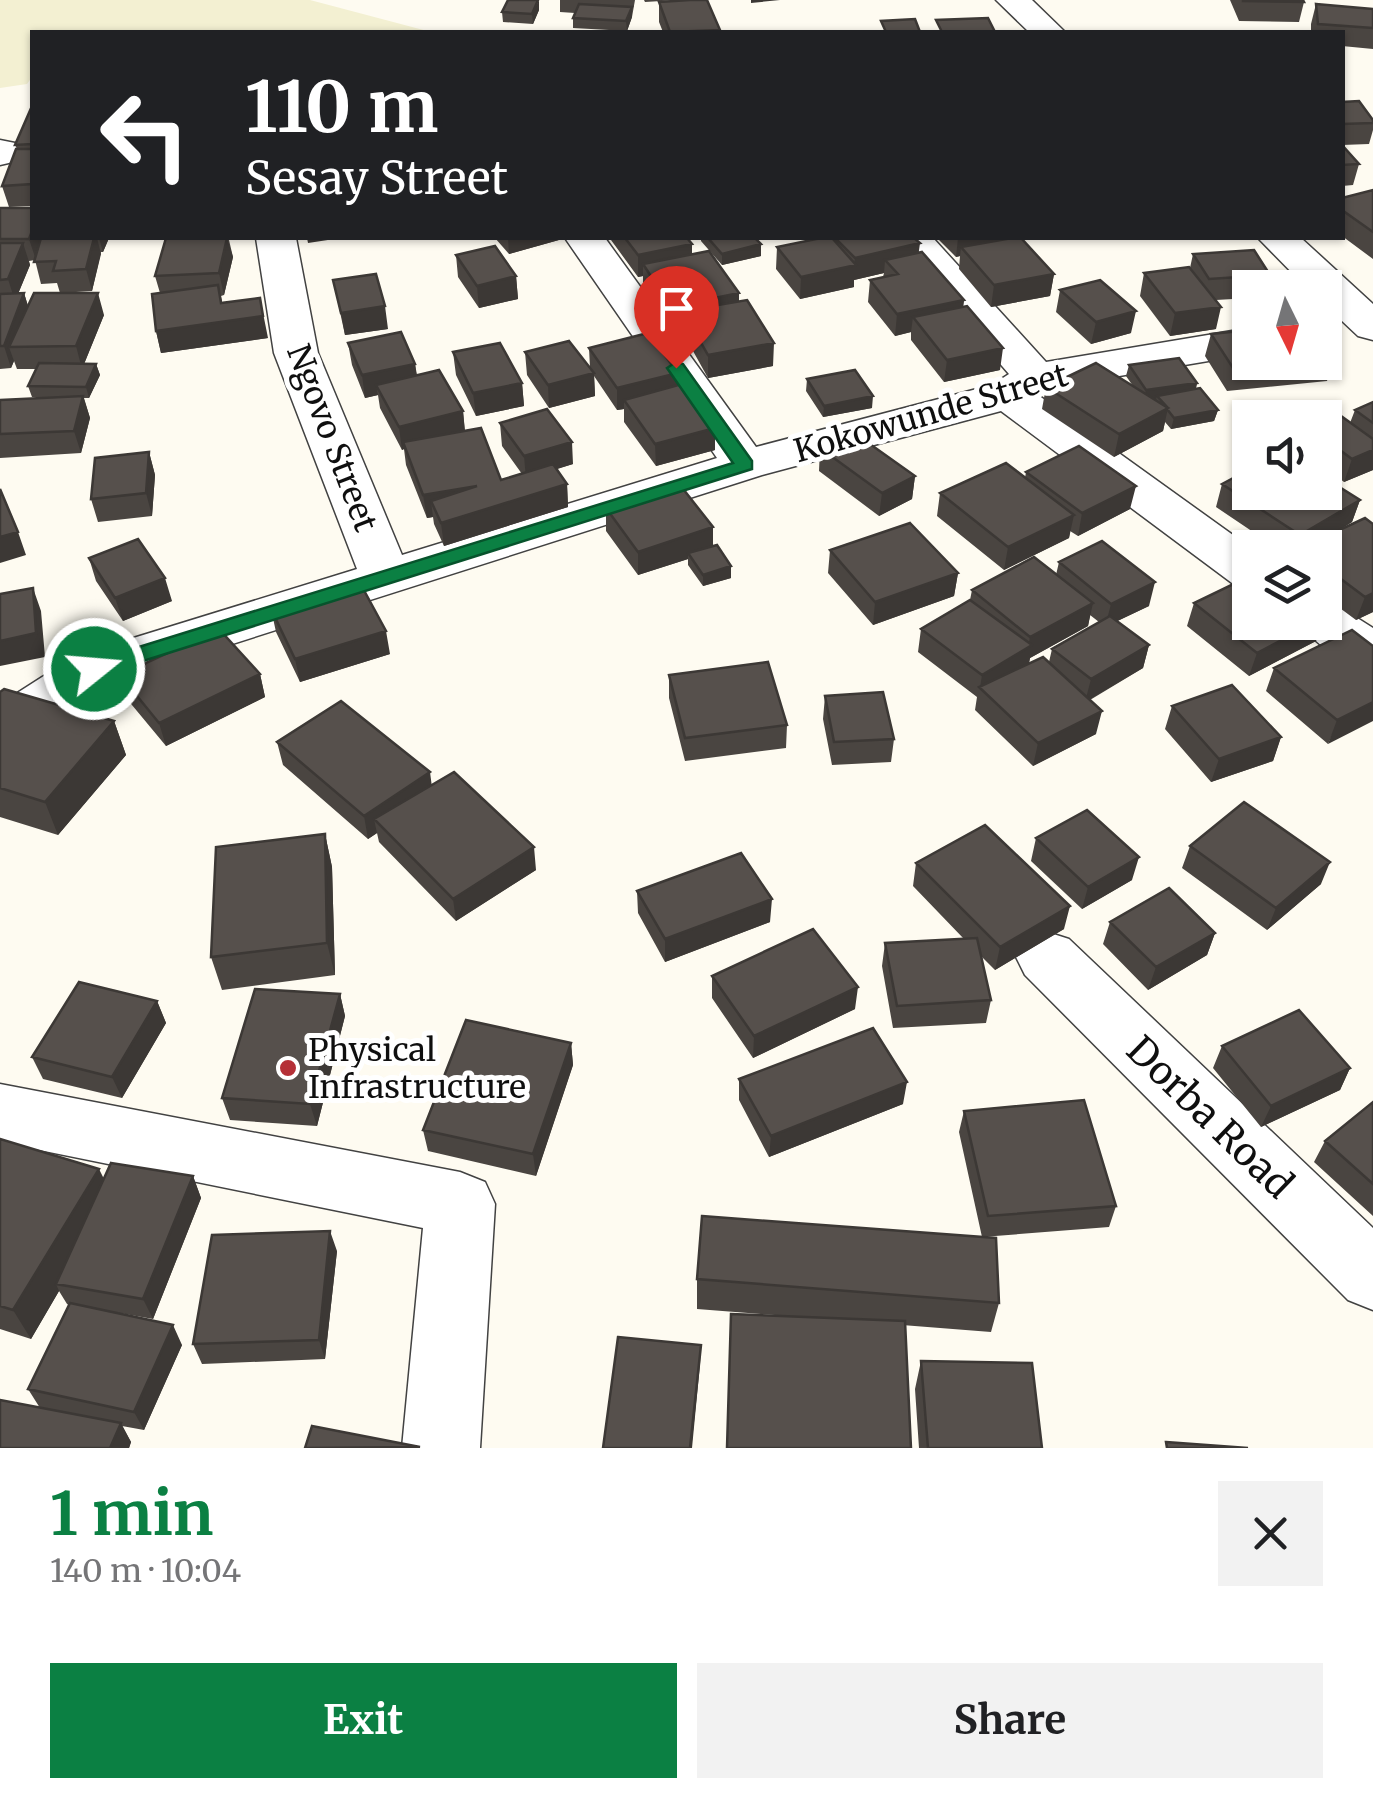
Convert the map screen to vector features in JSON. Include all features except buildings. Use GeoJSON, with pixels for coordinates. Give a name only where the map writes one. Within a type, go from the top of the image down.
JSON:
{"type":"FeatureCollection","features":[{"type":"Feature","properties":{"kind":"street"},"geometry":{"type":"LineString","coordinates":[[1012,0],[1046,30]]}},
{"type":"Feature","properties":{"kind":"street","name":"Ngovo Street"},"geometry":{"type":"LineString","coordinates":[[276,240],[296,353],[386,578]]}},
{"type":"Feature","properties":{"kind":"street"},"geometry":{"type":"LineString","coordinates":[[586,240],[745,465]]}},
{"type":"Feature","properties":{"kind":"street"},"geometry":{"type":"LineString","coordinates":[[913,240],[1021,386],[1232,556]]}},
{"type":"Feature","properties":{"kind":"street"},"geometry":{"type":"LineString","coordinates":[[1280,240],[1354,326]]}},
{"type":"Feature","properties":{"kind":"street","name":"Kokowunde Street"},"geometry":{"type":"LineString","coordinates":[[0,730],[94,669],[745,465],[1021,386],[1232,345]]}},
{"type":"Feature","properties":{"kind":"street"},"geometry":{"type":"LineString","coordinates":[[1342,632],[1373,653]]}},
{"type":"Feature","properties":{"kind":"street","name":"Dorba Road"},"geometry":{"type":"LineString","coordinates":[[1048,958],[1373,1276]]}},
{"type":"Feature","properties":{"kind":"street"},"geometry":{"type":"LineString","coordinates":[[0,1113],[460,1204],[441,1448]]}},
{"type":"Feature","properties":{"kind":"shaded area"},"geometry":{"type":"Polygon","coordinates":[[[0,0],[310,0],[423,30],[30,30],[30,80],[27,84],[0,88],[0,0]]]}},
{"type":"Feature","properties":{"kind":"place","name":"Physical Infrastructure"},"geometry":{"type":"Point","coordinates":[288,1068]}},
{"type":"Feature","properties":{"kind":"route"},"geometry":{"type":"LineString","coordinates":[[94,669],[745,465],[676,368]]}}]}
